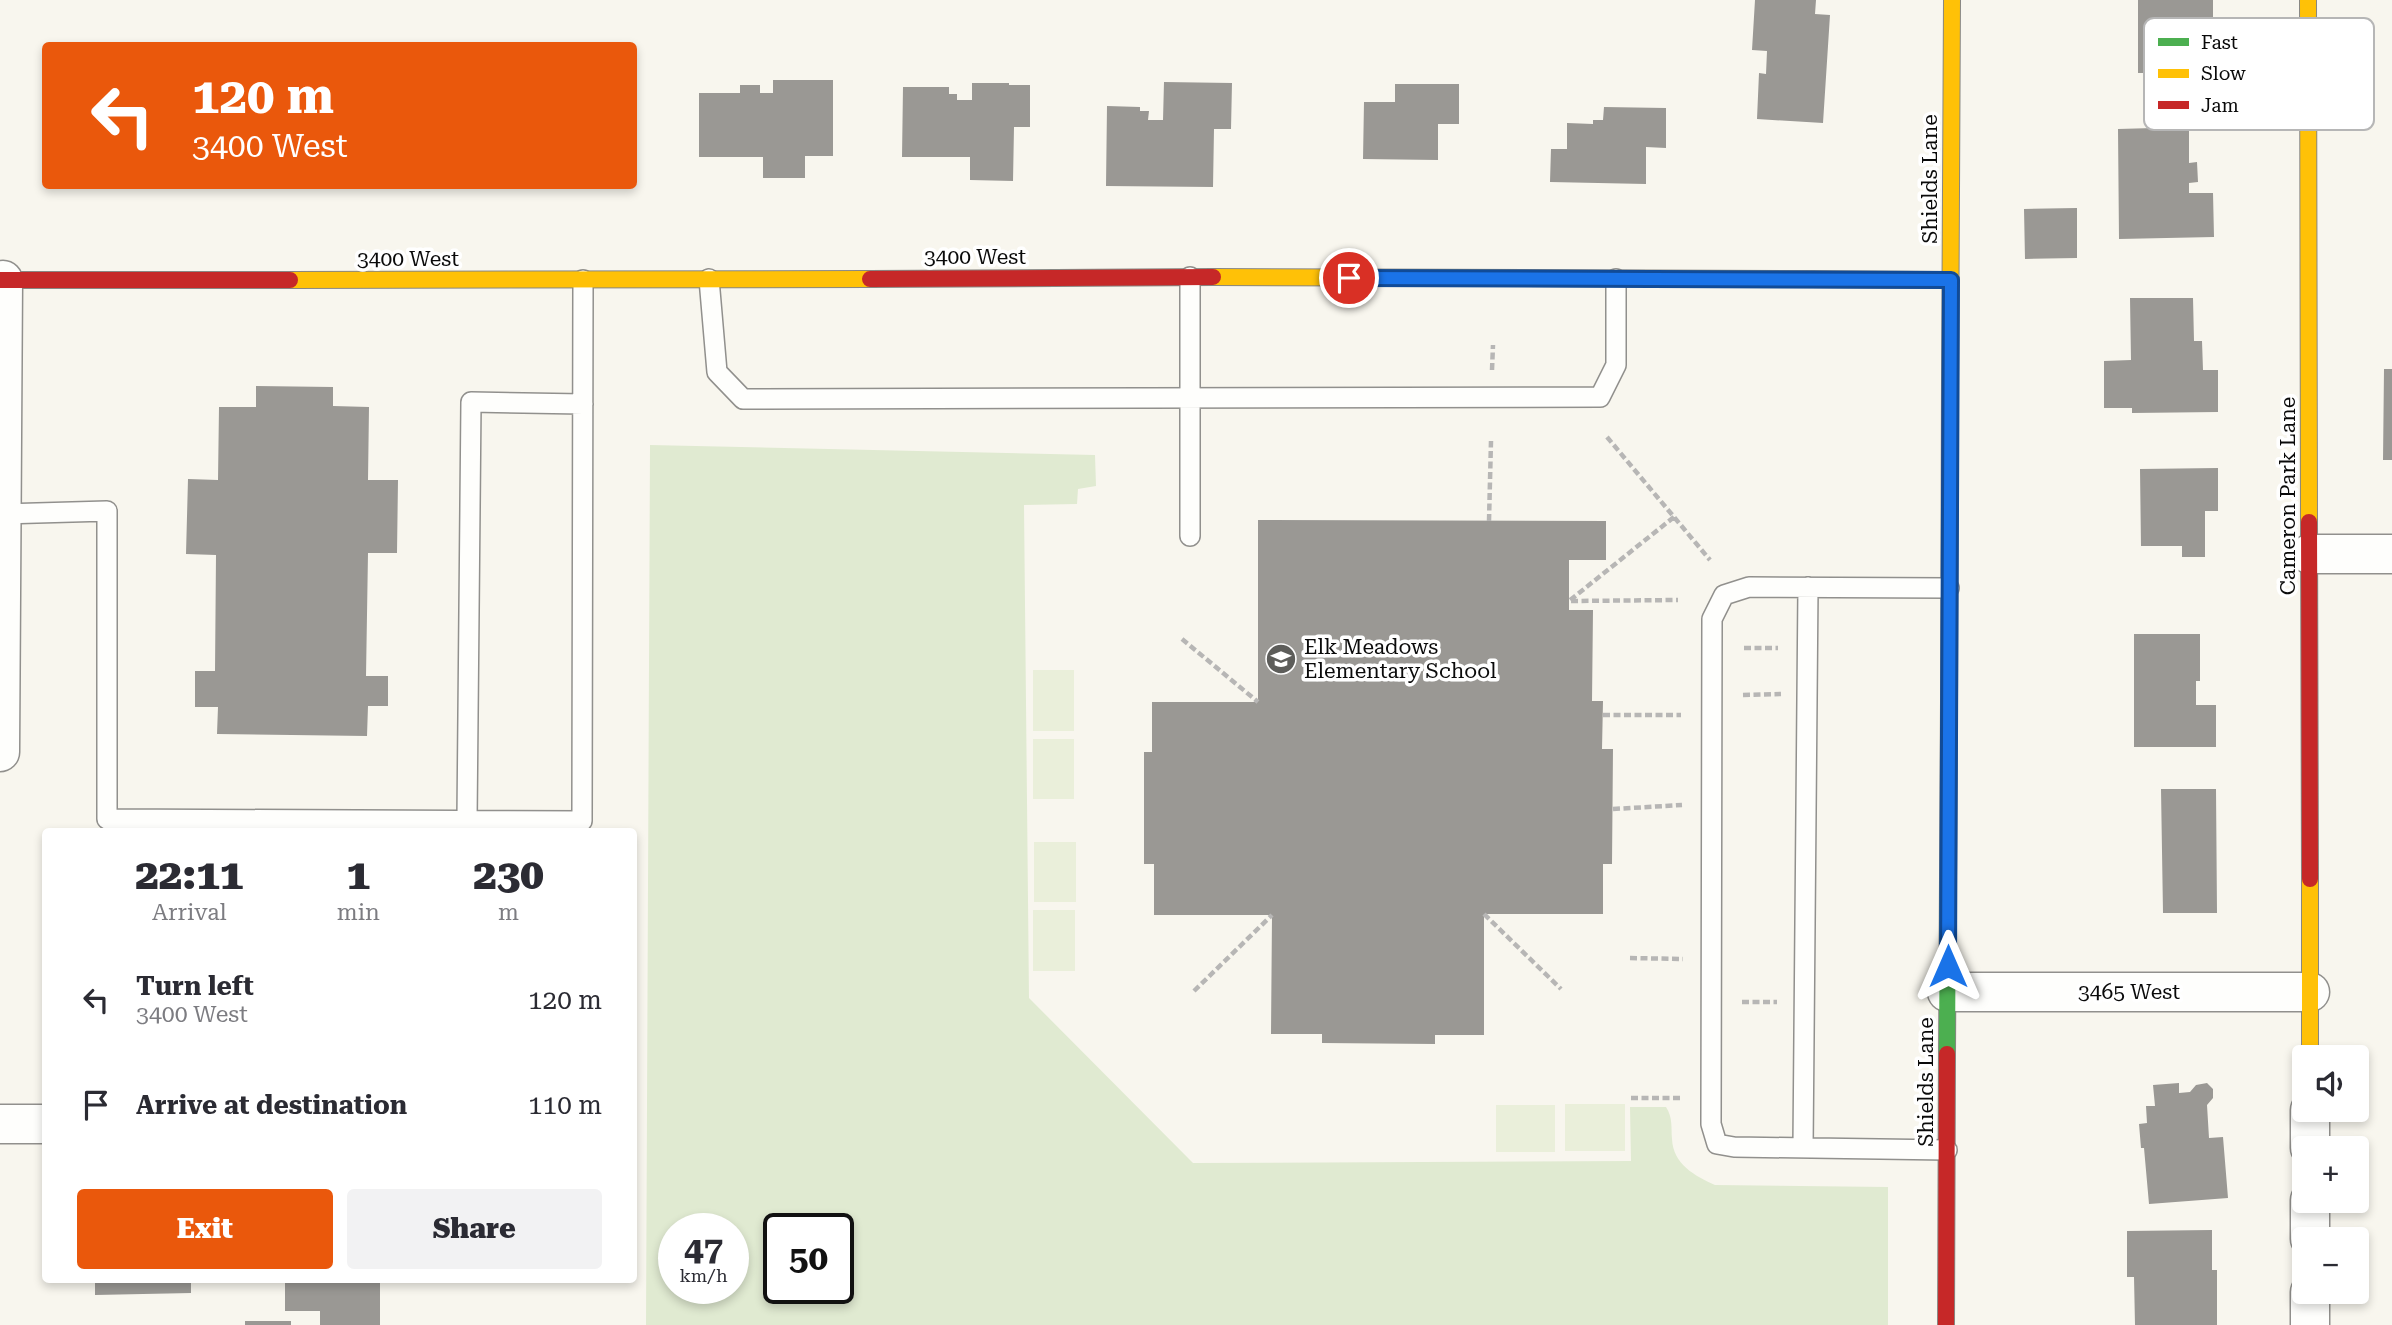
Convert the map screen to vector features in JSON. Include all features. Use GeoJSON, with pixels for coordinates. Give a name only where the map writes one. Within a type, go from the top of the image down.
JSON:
{"type":"FeatureCollection","features":[{"type":"Feature","properties":{"kind":"street","name":"Shields Lane"},"geometry":{"type":"LineString","coordinates":[[1947,1325],[1952,0]]}},
{"type":"Feature","properties":{"kind":"street","name":"Cameron Park Lane"},"geometry":{"type":"LineString","coordinates":[[2308,0],[2308,18]]}},
{"type":"Feature","properties":{"kind":"street","name":"Cameron Park Lane"},"geometry":{"type":"LineString","coordinates":[[2308,130],[2310,1045]]}},
{"type":"Feature","properties":{"kind":"street","name":"3400 West"},"geometry":{"type":"LineString","coordinates":[[1,280],[1190,277],[1951,280]]}},
{"type":"Feature","properties":{"kind":"street"},"geometry":{"type":"LineString","coordinates":[[0,752],[1,280]]}},
{"type":"Feature","properties":{"kind":"street"},"geometry":{"type":"LineString","coordinates":[[2309,554],[2392,554]]}},
{"type":"Feature","properties":{"kind":"street","name":"3465 West"},"geometry":{"type":"LineString","coordinates":[[1947,992],[2310,992]]}},
{"type":"Feature","properties":{"kind":"street"},"geometry":{"type":"LineString","coordinates":[[0,1124],[42,1124]]}},
{"type":"Feature","properties":{"kind":"street"},"geometry":{"type":"LineString","coordinates":[[2310,1304],[2310,1325]]}},
{"type":"Feature","properties":{"kind":"lane"},"geometry":{"type":"LineString","coordinates":[[1190,277],[1190,536]]}},
{"type":"Feature","properties":{"kind":"lane"},"geometry":{"type":"LineString","coordinates":[[709,279],[717,372],[743,399],[1600,397],[1616,365],[1616,279]]}},
{"type":"Feature","properties":{"kind":"lane"},"geometry":{"type":"LineString","coordinates":[[2,514],[107,511],[107,819],[582,821],[583,280]]}},
{"type":"Feature","properties":{"kind":"lane"},"geometry":{"type":"LineString","coordinates":[[467,820],[471,402],[583,404]]}},
{"type":"Feature","properties":{"kind":"lane"},"geometry":{"type":"LineString","coordinates":[[1947,1150],[1734,1147],[1717,1144],[1711,1124],[1712,620],[1724,595],[1749,587],[1949,588]]}},
{"type":"Feature","properties":{"kind":"lane"},"geometry":{"type":"LineString","coordinates":[[1803,1148],[1808,587]]}},
{"type":"Feature","properties":{"kind":"path"},"geometry":{"type":"LineString","coordinates":[[1492,374],[1493,345]]}},
{"type":"Feature","properties":{"kind":"path"},"geometry":{"type":"LineString","coordinates":[[1606,437],[1710,560]]}},
{"type":"Feature","properties":{"kind":"path"},"geometry":{"type":"LineString","coordinates":[[1489,521],[1491,441]]}},
{"type":"Feature","properties":{"kind":"path"},"geometry":{"type":"LineString","coordinates":[[1674,517],[1569,601],[1678,600]]}},
{"type":"Feature","properties":{"kind":"path"},"geometry":{"type":"LineString","coordinates":[[1182,639],[1258,702]]}},
{"type":"Feature","properties":{"kind":"path"},"geometry":{"type":"LineString","coordinates":[[1743,695],[1807,694]]}},
{"type":"Feature","properties":{"kind":"path"},"geometry":{"type":"LineString","coordinates":[[1603,715],[1681,715]]}},
{"type":"Feature","properties":{"kind":"path"},"geometry":{"type":"LineString","coordinates":[[1613,809],[1682,805]]}},
{"type":"Feature","properties":{"kind":"path"},"geometry":{"type":"LineString","coordinates":[[1484,914],[1561,989]]}},
{"type":"Feature","properties":{"kind":"path"},"geometry":{"type":"LineString","coordinates":[[1194,991],[1272,915]]}},
{"type":"Feature","properties":{"kind":"path"},"geometry":{"type":"LineString","coordinates":[[1630,958],[1683,959]]}},
{"type":"Feature","properties":{"kind":"path"},"geometry":{"type":"LineString","coordinates":[[1631,1098],[1683,1097]]}},
{"type":"Feature","properties":{"kind":"green space"},"geometry":{"type":"Polygon","coordinates":[[[650,445],[1095,455],[1096,486],[1078,489],[1077,504],[1024,505],[1029,998],[1193,1163],[1631,1161],[1630,1107],[1666,1107],[1671,1119],[1676,1155],[1686,1168],[1715,1185],[1888,1187],[1888,1325],[646,1325],[650,445]]]}},
{"type":"Feature","properties":{"kind":"green space"},"geometry":{"type":"Polygon","coordinates":[[[1033,670],[1074,670],[1074,731],[1033,731],[1033,670]]]}},
{"type":"Feature","properties":{"kind":"green space"},"geometry":{"type":"Polygon","coordinates":[[[1033,739],[1074,739],[1074,799],[1033,799],[1033,739]]]}},
{"type":"Feature","properties":{"kind":"green space"},"geometry":{"type":"Polygon","coordinates":[[[1034,842],[1076,842],[1076,902],[1034,902],[1034,842]]]}},
{"type":"Feature","properties":{"kind":"green space"},"geometry":{"type":"Polygon","coordinates":[[[1033,910],[1075,910],[1075,971],[1033,971],[1033,910]]]}},
{"type":"Feature","properties":{"kind":"green space"},"geometry":{"type":"Polygon","coordinates":[[[1565,1104],[1625,1104],[1625,1151],[1565,1151],[1565,1104]]]}},
{"type":"Feature","properties":{"kind":"green space"},"geometry":{"type":"Polygon","coordinates":[[[1496,1105],[1555,1105],[1555,1152],[1496,1152],[1496,1105]]]}},
{"type":"Feature","properties":{"kind":"building"},"geometry":{"type":"Polygon","coordinates":[[[1755,0],[1816,0],[1815,14],[1830,15],[1823,123],[1757,119],[1759,73],[1766,74],[1767,51],[1752,50],[1755,0]]]}},
{"type":"Feature","properties":{"kind":"building"},"geometry":{"type":"Polygon","coordinates":[[[2138,0],[2213,0],[2213,18],[2144,18],[2144,73],[2138,73],[2138,0]]]}},
{"type":"Feature","properties":{"kind":"building"},"geometry":{"type":"Polygon","coordinates":[[[773,80],[833,80],[833,156],[805,156],[805,178],[763,178],[763,157],[699,157],[699,93],[740,93],[740,85],[760,85],[760,93],[773,93],[773,80]]]}},
{"type":"Feature","properties":{"kind":"building"},"geometry":{"type":"Polygon","coordinates":[[[1164,82],[1232,83],[1231,129],[1214,129],[1213,187],[1106,186],[1107,106],[1140,107],[1140,111],[1149,111],[1148,120],[1163,120],[1164,82]]]}},
{"type":"Feature","properties":{"kind":"building"},"geometry":{"type":"Polygon","coordinates":[[[972,83],[1030,85],[1030,127],[1014,127],[1013,181],[970,180],[970,157],[902,157],[903,87],[949,87],[949,94],[957,94],[957,100],[972,100],[972,83]]]}},
{"type":"Feature","properties":{"kind":"building"},"geometry":{"type":"Polygon","coordinates":[[[1395,84],[1459,84],[1459,124],[1438,124],[1438,160],[1363,159],[1364,102],[1395,102],[1395,84]]]}},
{"type":"Feature","properties":{"kind":"building"},"geometry":{"type":"Polygon","coordinates":[[[1604,107],[1666,108],[1666,148],[1646,147],[1646,184],[1550,182],[1551,149],[1567,149],[1567,123],[1593,124],[1593,120],[1603,120],[1604,107]]]}},
{"type":"Feature","properties":{"kind":"building"},"geometry":{"type":"Polygon","coordinates":[[[2118,129],[2189,130],[2189,163],[2197,162],[2198,182],[2189,183],[2189,193],[2213,193],[2214,237],[2119,239],[2118,129]]]}},
{"type":"Feature","properties":{"kind":"building"},"geometry":{"type":"Polygon","coordinates":[[[2077,208],[2077,258],[2025,259],[2024,209],[2077,208]]]}},
{"type":"Feature","properties":{"kind":"building"},"geometry":{"type":"Polygon","coordinates":[[[2130,298],[2193,298],[2194,341],[2202,341],[2203,370],[2218,370],[2218,412],[2132,413],[2132,408],[2104,408],[2104,361],[2131,360],[2130,298]]]}},
{"type":"Feature","properties":{"kind":"building"},"geometry":{"type":"Polygon","coordinates":[[[2384,369],[2392,369],[2392,460],[2383,460],[2384,369]]]}},
{"type":"Feature","properties":{"kind":"building"},"geometry":{"type":"Polygon","coordinates":[[[256,386],[333,387],[333,406],[369,407],[368,480],[398,480],[397,553],[368,553],[366,676],[388,676],[388,706],[368,706],[367,736],[217,734],[218,707],[195,707],[195,671],[215,671],[216,555],[186,554],[188,479],[218,480],[219,407],[256,407],[256,386]]]}},
{"type":"Feature","properties":{"kind":"building"},"geometry":{"type":"Polygon","coordinates":[[[2218,468],[2218,511],[2205,511],[2205,557],[2182,557],[2182,546],[2141,546],[2140,469],[2218,468]]]}},
{"type":"Feature","properties":{"kind":"building"},"geometry":{"type":"Polygon","coordinates":[[[1258,520],[1606,521],[1606,560],[1569,560],[1569,610],[1593,610],[1592,701],[1603,701],[1602,749],[1613,749],[1612,864],[1603,864],[1603,914],[1484,914],[1484,1035],[1435,1035],[1435,1044],[1322,1043],[1322,1034],[1271,1034],[1272,915],[1154,915],[1154,864],[1144,864],[1144,752],[1152,752],[1152,702],[1258,702],[1258,520]]]}},
{"type":"Feature","properties":{"kind":"building"},"geometry":{"type":"Polygon","coordinates":[[[2134,634],[2200,634],[2200,681],[2196,681],[2196,705],[2216,705],[2216,747],[2134,747],[2134,634]]]}},
{"type":"Feature","properties":{"kind":"building"},"geometry":{"type":"Polygon","coordinates":[[[2161,789],[2216,789],[2217,913],[2163,913],[2161,789]]]}},
{"type":"Feature","properties":{"kind":"building"},"geometry":{"type":"Polygon","coordinates":[[[2179,1083],[2179,1093],[2190,1092],[2196,1085],[2207,1083],[2213,1089],[2213,1098],[2207,1105],[2209,1138],[2223,1137],[2228,1198],[2149,1204],[2139,1124],[2147,1123],[2146,1106],[2155,1106],[2153,1085],[2179,1083]]]}},
{"type":"Feature","properties":{"kind":"building"},"geometry":{"type":"Polygon","coordinates":[[[2212,1230],[2212,1270],[2217,1270],[2217,1325],[2135,1325],[2134,1277],[2127,1277],[2127,1231],[2212,1230]]]}},
{"type":"Feature","properties":{"kind":"building"},"geometry":{"type":"Polygon","coordinates":[[[95,1283],[191,1283],[191,1293],[95,1295],[95,1283]]]}},
{"type":"Feature","properties":{"kind":"building"},"geometry":{"type":"Polygon","coordinates":[[[285,1283],[380,1283],[380,1325],[320,1325],[320,1311],[285,1311],[285,1283]]]}},
{"type":"Feature","properties":{"kind":"building"},"geometry":{"type":"Polygon","coordinates":[[[245,1321],[291,1321],[291,1325],[245,1325],[245,1321]]]}},
{"type":"Feature","properties":{"kind":"traffic: fast"},"geometry":{"type":"LineString","coordinates":[[1947,1054],[1949,701]]}},
{"type":"Feature","properties":{"kind":"traffic: slow"},"geometry":{"type":"LineString","coordinates":[[1950,380],[1952,0]]}},
{"type":"Feature","properties":{"kind":"traffic: slow"},"geometry":{"type":"LineString","coordinates":[[2308,0],[2308,18]]}},
{"type":"Feature","properties":{"kind":"traffic: slow"},"geometry":{"type":"LineString","coordinates":[[2308,130],[2309,522]]}},
{"type":"Feature","properties":{"kind":"traffic: slow"},"geometry":{"type":"LineString","coordinates":[[1213,277],[1810,279]]}},
{"type":"Feature","properties":{"kind":"traffic: slow"},"geometry":{"type":"LineString","coordinates":[[290,280],[870,279]]}},
{"type":"Feature","properties":{"kind":"traffic: slow"},"geometry":{"type":"LineString","coordinates":[[2310,879],[2310,1045]]}},
{"type":"Feature","properties":{"kind":"traffic: jam"},"geometry":{"type":"LineString","coordinates":[[870,279],[1213,277]]}},
{"type":"Feature","properties":{"kind":"traffic: jam"},"geometry":{"type":"LineString","coordinates":[[1810,279],[1951,280]]}},
{"type":"Feature","properties":{"kind":"traffic: jam"},"geometry":{"type":"LineString","coordinates":[[0,280],[290,280]]}},
{"type":"Feature","properties":{"kind":"traffic: jam"},"geometry":{"type":"LineString","coordinates":[[1949,701],[1950,380]]}},
{"type":"Feature","properties":{"kind":"traffic: jam"},"geometry":{"type":"LineString","coordinates":[[2309,522],[2310,879]]}},
{"type":"Feature","properties":{"kind":"traffic: jam"},"geometry":{"type":"LineString","coordinates":[[1946,1325],[1947,1054]]}},
{"type":"Feature","properties":{"kind":"place","name":"Elk Meadows Elementary School"},"geometry":{"type":"Point","coordinates":[1281,659]}},
{"type":"Feature","properties":{"kind":"route"},"geometry":{"type":"LineString","coordinates":[[1349,278],[1951,280],[1948,966]]}}]}
